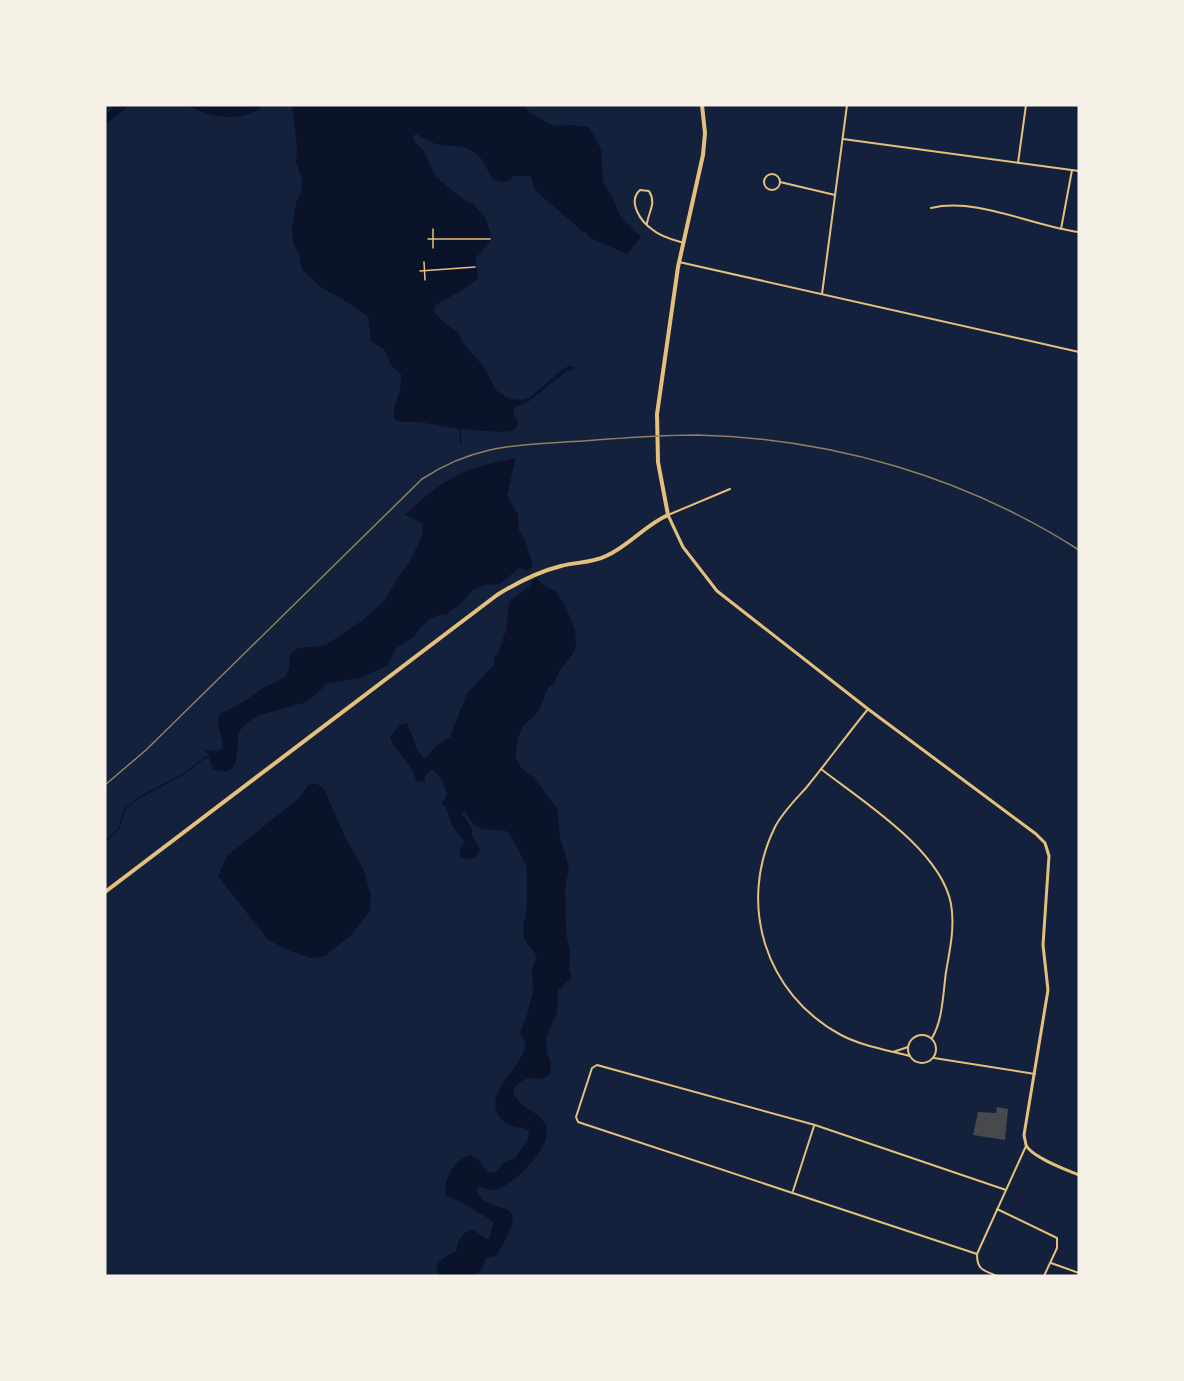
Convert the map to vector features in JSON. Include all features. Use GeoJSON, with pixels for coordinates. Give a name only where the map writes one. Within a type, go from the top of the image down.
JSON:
{"type":"FeatureCollection","features":[{"type":"Feature","properties":{"kind":"main road"},"geometry":{"type":"LineString","coordinates":[[105,892],[481,606],[533,575],[560,566],[606,557],[653,521],[668,515],[658,462],[656,421],[679,262],[704,155],[705,133],[702,105]]}},
{"type":"Feature","properties":{"kind":"street"},"geometry":{"type":"LineString","coordinates":[[822,294],[847,105]]}},
{"type":"Feature","properties":{"kind":"street"},"geometry":{"type":"LineString","coordinates":[[1018,163],[1026,105]]}},
{"type":"Feature","properties":{"kind":"street"},"geometry":{"type":"LineString","coordinates":[[843,139],[1079,171]]}},
{"type":"Feature","properties":{"kind":"street"},"geometry":{"type":"LineString","coordinates":[[1061,229],[1072,170]]}},
{"type":"Feature","properties":{"kind":"street"},"geometry":{"type":"LineString","coordinates":[[772,174],[778,176],[780,182],[777,188],[769,189],[765,185],[765,179],[772,174]]}},
{"type":"Feature","properties":{"kind":"street"},"geometry":{"type":"LineString","coordinates":[[780,182],[835,195]]}},
{"type":"Feature","properties":{"kind":"street"},"geometry":{"type":"LineString","coordinates":[[647,224],[653,199],[649,191],[640,190],[634,198],[634,204],[647,224],[653,231],[684,243]]}},
{"type":"Feature","properties":{"kind":"street"},"geometry":{"type":"LineString","coordinates":[[931,208],[945,204],[997,212],[1079,232]]}},
{"type":"Feature","properties":{"kind":"street"},"geometry":{"type":"LineString","coordinates":[[679,262],[1079,352]]}},
{"type":"Feature","properties":{"kind":"street"},"geometry":{"type":"LineString","coordinates":[[730,489],[668,515],[683,547],[717,591],[868,709],[1036,834],[1048,849],[1043,945],[1048,990],[1024,1135],[1026,1146],[977,1254],[977,1263],[980,1268],[996,1276]]}},
{"type":"Feature","properties":{"kind":"street"},"geometry":{"type":"LineString","coordinates":[[868,709],[783,815],[770,840],[758,889],[757,909],[763,938],[782,981],[826,1026],[864,1045],[910,1056],[923,1063],[934,1058],[1035,1074]]}},
{"type":"Feature","properties":{"kind":"street"},"geometry":{"type":"LineString","coordinates":[[821,769],[919,847],[940,874],[947,890],[951,905],[952,935],[938,1024],[932,1038]]}},
{"type":"Feature","properties":{"kind":"street"},"geometry":{"type":"LineString","coordinates":[[893,1052],[908,1046],[916,1036],[924,1035],[932,1038],[936,1047],[934,1058]]}},
{"type":"Feature","properties":{"kind":"street"},"geometry":{"type":"LineString","coordinates":[[908,1046],[910,1056]]}},
{"type":"Feature","properties":{"kind":"street"},"geometry":{"type":"LineString","coordinates":[[977,1254],[793,1191],[578,1122],[576,1117],[592,1068],[597,1065],[815,1125],[1006,1190]]}},
{"type":"Feature","properties":{"kind":"street"},"geometry":{"type":"LineString","coordinates":[[793,1191],[815,1125]]}},
{"type":"Feature","properties":{"kind":"street"},"geometry":{"type":"LineString","coordinates":[[1026,1146],[1048,1161],[1079,1175]]}},
{"type":"Feature","properties":{"kind":"street"},"geometry":{"type":"LineString","coordinates":[[997,1209],[1057,1238],[1057,1248],[1044,1276]]}},
{"type":"Feature","properties":{"kind":"street"},"geometry":{"type":"LineString","coordinates":[[1050,1263],[1079,1273]]}},
{"type":"Feature","properties":{"kind":"path"},"geometry":{"type":"LineString","coordinates":[[433,229],[433,248]]}},
{"type":"Feature","properties":{"kind":"path"},"geometry":{"type":"LineString","coordinates":[[428,239],[490,239]]}},
{"type":"Feature","properties":{"kind":"path"},"geometry":{"type":"LineString","coordinates":[[424,262],[425,280]]}},
{"type":"Feature","properties":{"kind":"path"},"geometry":{"type":"LineString","coordinates":[[420,271],[475,267]]}},
{"type":"Feature","properties":{"kind":"water"},"geometry":{"type":"Polygon","coordinates":[[[116,105],[130,105],[105,125],[105,115],[116,105]]]}},
{"type":"Feature","properties":{"kind":"water"},"geometry":{"type":"Polygon","coordinates":[[[188,105],[265,105],[247,115],[227,117],[206,113],[188,105]]]}},
{"type":"Feature","properties":{"kind":"water"},"geometry":{"type":"Polygon","coordinates":[[[292,105],[522,105],[553,126],[589,127],[601,149],[603,182],[620,216],[641,237],[627,254],[590,238],[535,190],[531,176],[514,176],[507,182],[500,182],[491,177],[484,162],[475,153],[458,146],[439,145],[416,134],[413,136],[414,141],[424,151],[435,176],[463,199],[473,204],[485,217],[490,231],[490,241],[476,258],[477,278],[475,281],[436,305],[435,313],[459,334],[463,343],[484,367],[496,390],[507,398],[520,400],[529,398],[563,369],[569,366],[575,367],[528,402],[515,407],[513,412],[518,422],[515,430],[501,432],[460,429],[419,422],[400,422],[394,419],[401,374],[392,366],[384,349],[371,341],[368,317],[321,287],[302,270],[299,254],[293,242],[292,228],[302,178],[296,163],[297,147],[292,105]]]}},
{"type":"Feature","properties":{"kind":"water"},"geometry":{"type":"Polygon","coordinates":[[[516,458],[507,496],[518,514],[519,530],[526,542],[533,567],[528,570],[519,568],[500,584],[485,585],[473,590],[458,606],[445,615],[429,620],[414,637],[396,648],[387,666],[360,678],[328,683],[307,702],[257,716],[244,725],[239,732],[236,761],[233,767],[223,772],[213,769],[205,750],[218,751],[223,748],[218,723],[220,714],[285,677],[289,668],[289,656],[293,651],[299,648],[326,645],[363,620],[385,600],[409,563],[422,536],[421,522],[405,515],[432,491],[455,476],[468,470],[516,458]]]}},
{"type":"Feature","properties":{"kind":"water"},"geometry":{"type":"Polygon","coordinates":[[[537,578],[556,592],[565,605],[575,630],[576,642],[575,650],[554,683],[548,688],[538,712],[523,726],[515,756],[521,768],[533,777],[557,808],[560,836],[569,868],[565,890],[566,932],[570,952],[569,969],[572,977],[558,991],[557,1013],[546,1038],[547,1053],[551,1063],[550,1074],[542,1079],[529,1078],[522,1081],[513,1090],[518,1101],[544,1122],[547,1131],[540,1152],[522,1173],[502,1187],[494,1190],[476,1188],[481,1198],[511,1213],[513,1221],[508,1235],[496,1256],[486,1258],[481,1271],[474,1276],[440,1276],[436,1267],[438,1263],[457,1250],[461,1236],[474,1230],[489,1239],[494,1222],[461,1202],[446,1196],[446,1184],[451,1171],[459,1161],[470,1155],[479,1161],[488,1173],[495,1172],[506,1161],[515,1158],[527,1142],[529,1130],[507,1124],[498,1114],[495,1104],[502,1084],[517,1064],[525,1046],[520,1033],[533,991],[532,970],[537,956],[524,939],[527,867],[510,834],[506,831],[482,829],[463,812],[462,814],[472,828],[472,836],[480,849],[473,858],[461,858],[459,850],[465,842],[452,826],[442,803],[447,795],[441,778],[432,769],[425,776],[425,782],[417,781],[411,767],[394,746],[390,737],[400,725],[407,723],[418,751],[424,758],[450,737],[467,693],[494,665],[494,656],[498,654],[506,630],[509,602],[531,587],[532,580],[537,578]]]}},
{"type":"Feature","properties":{"kind":"water"},"geometry":{"type":"Polygon","coordinates":[[[316,783],[324,789],[346,839],[363,868],[371,896],[370,911],[350,936],[325,956],[311,958],[268,940],[218,876],[227,856],[298,799],[309,785],[316,783]]]}},
{"type":"Feature","properties":{"kind":"building"},"geometry":{"type":"Polygon","coordinates":[[[997,1107],[1008,1109],[1005,1140],[973,1135],[978,1112],[996,1113],[997,1107]]]}},
{"type":"Feature","properties":{"kind":"waterway"},"geometry":{"type":"LineString","coordinates":[[460,429],[461,444]]}},
{"type":"Feature","properties":{"kind":"waterway"},"geometry":{"type":"LineString","coordinates":[[105,839],[108,839],[119,828],[125,809],[140,797],[184,774],[204,758],[209,757]]}},
{"type":"Feature","properties":{"kind":"railway"},"geometry":{"type":"LineString","coordinates":[[105,785],[146,750],[422,479],[442,467],[481,452],[519,445],[683,435],[747,438],[798,444],[847,453],[944,482],[1035,524],[1079,550]]}}]}
